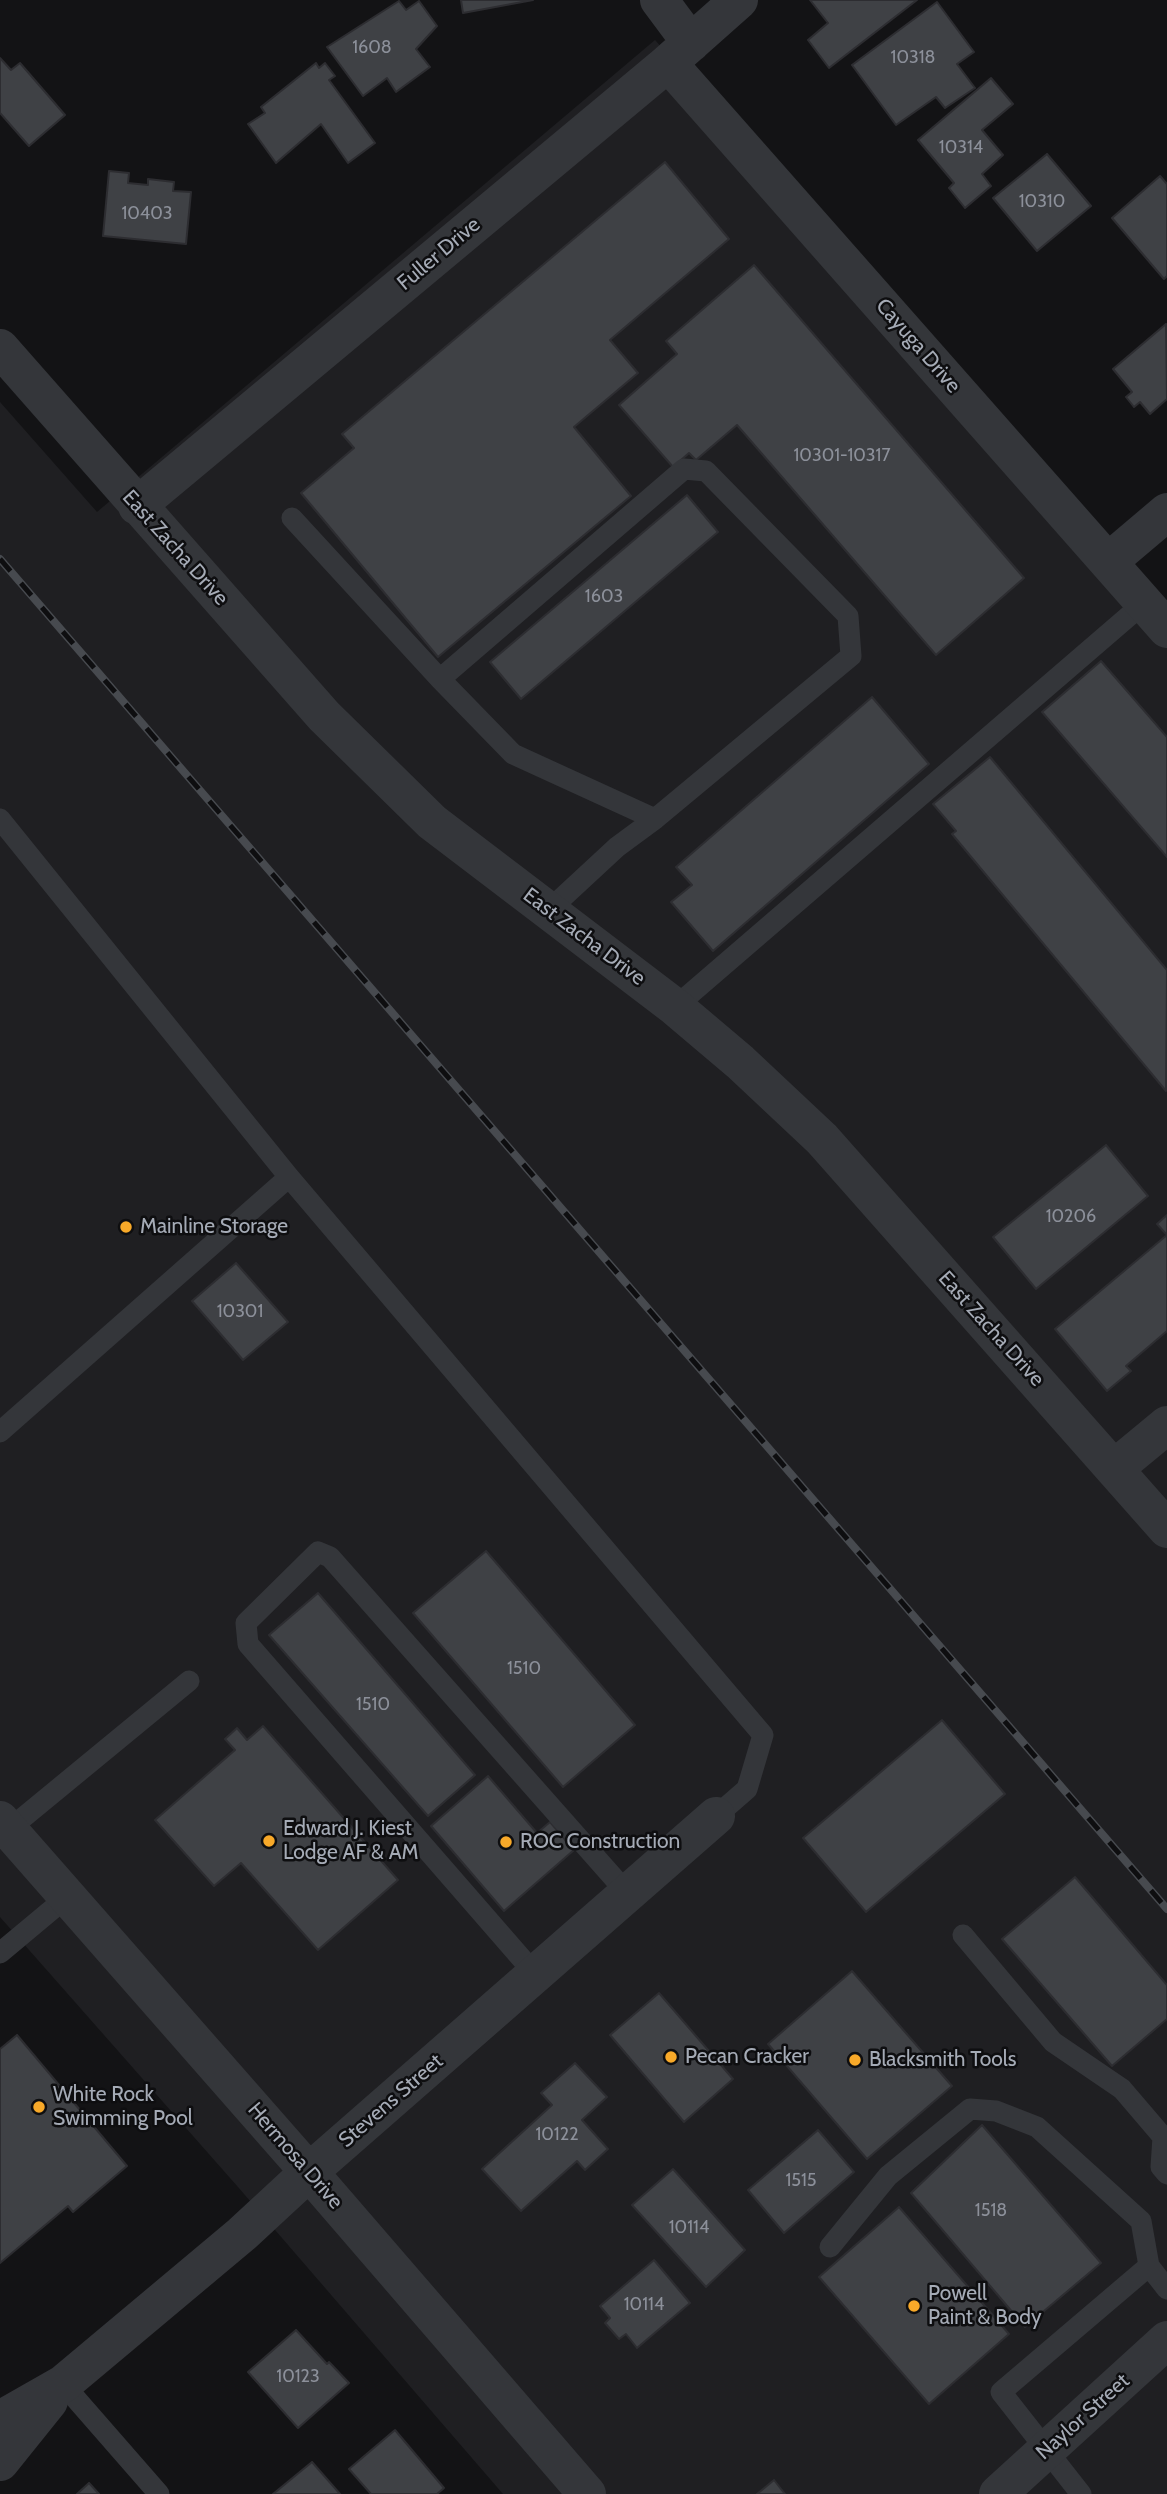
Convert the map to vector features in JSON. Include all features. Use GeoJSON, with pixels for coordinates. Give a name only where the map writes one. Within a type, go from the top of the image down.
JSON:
{"type":"FeatureCollection","features":[{"type":"Feature","properties":{"kind":"street","name":"Cayuga Drive"},"geometry":{"type":"LineString","coordinates":[[659,0],[680,53],[1156,616]]}},
{"type":"Feature","properties":{"kind":"street","name":"Fuller Drive"},"geometry":{"type":"LineString","coordinates":[[137,506],[680,53],[739,0]]}},
{"type":"Feature","properties":{"kind":"street","name":"East Zacha Drive"},"geometry":{"type":"LineString","coordinates":[[0,348],[324,716],[432,822],[675,1007],[740,1062],[822,1139],[1167,1528]]}},
{"type":"Feature","properties":{"kind":"street"},"geometry":{"type":"LineString","coordinates":[[1108,562],[1167,512]]}},
{"type":"Feature","properties":{"kind":"street"},"geometry":{"type":"LineString","coordinates":[[1115,1468],[1167,1425]]}},
{"type":"Feature","properties":{"kind":"street","name":"Stevens Street"},"geometry":{"type":"LineString","coordinates":[[0,2462],[64,2384],[242,2234],[309,2172],[716,1816]]}},
{"type":"Feature","properties":{"kind":"street","name":"Hermosa Drive"},"geometry":{"type":"LineString","coordinates":[[4,1825],[587,2494]]}},
{"type":"Feature","properties":{"kind":"street","name":"Naylor Street"},"geometry":{"type":"LineString","coordinates":[[998,2494],[1167,2340]]}},
{"type":"Feature","properties":{"kind":"street","name":"Stevens Street"},"geometry":{"type":"LineString","coordinates":[[0,2420],[64,2384]]}},
{"type":"Feature","properties":{"kind":"lane"},"geometry":{"type":"LineString","coordinates":[[440,679],[684,468],[706,471],[848,616],[851,656],[655,819],[617,847],[549,910]]}},
{"type":"Feature","properties":{"kind":"lane"},"geometry":{"type":"LineString","coordinates":[[292,518],[513,754],[655,819]]}},
{"type":"Feature","properties":{"kind":"lane"},"geometry":{"type":"LineString","coordinates":[[675,1007],[1156,616]]}},
{"type":"Feature","properties":{"kind":"lane"},"geometry":{"type":"LineString","coordinates":[[0,819],[289,1177],[764,1735],[747,1789],[716,1816]]}},
{"type":"Feature","properties":{"kind":"lane"},"geometry":{"type":"LineString","coordinates":[[0,1432],[289,1177]]}},
{"type":"Feature","properties":{"kind":"lane"},"geometry":{"type":"LineString","coordinates":[[536,1975],[248,1644],[246,1623],[318,1552],[330,1557],[628,1894]]}},
{"type":"Feature","properties":{"kind":"lane"},"geometry":{"type":"LineString","coordinates":[[4,1825],[189,1681]]}},
{"type":"Feature","properties":{"kind":"lane"},"geometry":{"type":"LineString","coordinates":[[0,1953],[67,1897]]}},
{"type":"Feature","properties":{"kind":"lane"},"geometry":{"type":"LineString","coordinates":[[963,1935],[1053,2042],[1122,2089],[1163,2137],[1161,2167],[1167,2174]]}},
{"type":"Feature","properties":{"kind":"lane"},"geometry":{"type":"LineString","coordinates":[[830,2247],[888,2176],[970,2109],[996,2111],[1037,2127],[1142,2221],[1149,2266],[1167,2289]]}},
{"type":"Feature","properties":{"kind":"lane"},"geometry":{"type":"LineString","coordinates":[[1081,2494],[1001,2392],[1149,2266]]}},
{"type":"Feature","properties":{"kind":"lane"},"geometry":{"type":"LineString","coordinates":[[64,2384],[159,2494]]}},
{"type":"Feature","properties":{"kind":"shaded area"},"geometry":{"type":"Polygon","coordinates":[[[655,40],[1167,606],[1167,2494],[503,2494],[0,1917],[0,402],[97,512],[655,40]]]}},
{"type":"Feature","properties":{"kind":"building"},"geometry":{"type":"Polygon","coordinates":[[[461,0],[533,0],[463,13],[461,0]]]}},
{"type":"Feature","properties":{"kind":"building"},"geometry":{"type":"Polygon","coordinates":[[[810,0],[917,0],[829,68],[808,40],[828,23],[810,0]]]}},
{"type":"Feature","properties":{"kind":"building"},"geometry":{"type":"Polygon","coordinates":[[[399,1],[406,10],[419,1],[437,26],[416,49],[430,67],[396,92],[387,78],[363,96],[327,47],[399,1]]]}},
{"type":"Feature","properties":{"kind":"building"},"geometry":{"type":"Polygon","coordinates":[[[937,2],[974,52],[957,64],[975,88],[945,108],[936,97],[896,125],[852,65],[937,2]]]}},
{"type":"Feature","properties":{"kind":"building"},"geometry":{"type":"Polygon","coordinates":[[[0,58],[11,70],[20,63],[65,115],[29,146],[0,113],[0,58]]]}},
{"type":"Feature","properties":{"kind":"building"},"geometry":{"type":"Polygon","coordinates":[[[316,63],[319,68],[325,63],[335,76],[329,80],[375,143],[348,163],[321,124],[276,163],[248,124],[265,113],[261,107],[316,63]]]}},
{"type":"Feature","properties":{"kind":"building"},"geometry":{"type":"Polygon","coordinates":[[[991,78],[1013,104],[982,130],[1003,155],[982,174],[991,186],[965,208],[949,188],[954,183],[918,140],[991,78]]]}},
{"type":"Feature","properties":{"kind":"building"},"geometry":{"type":"Polygon","coordinates":[[[1047,154],[1091,206],[1037,251],[993,198],[1047,154]]]}},
{"type":"Feature","properties":{"kind":"building"},"geometry":{"type":"Polygon","coordinates":[[[665,162],[729,239],[610,340],[638,373],[574,427],[631,496],[438,657],[301,493],[354,448],[342,434],[665,162]]]}},
{"type":"Feature","properties":{"kind":"building"},"geometry":{"type":"Polygon","coordinates":[[[109,171],[129,173],[128,183],[148,185],[148,179],[174,182],[173,191],[191,192],[186,244],[103,236],[109,171]]]}},
{"type":"Feature","properties":{"kind":"building"},"geometry":{"type":"Polygon","coordinates":[[[1160,176],[1167,184],[1167,276],[1164,279],[1112,218],[1160,176]]]}},
{"type":"Feature","properties":{"kind":"building"},"geometry":{"type":"Polygon","coordinates":[[[754,265],[1024,578],[936,655],[737,425],[696,460],[689,453],[673,467],[619,405],[677,354],[666,341],[754,265]]]}},
{"type":"Feature","properties":{"kind":"building"},"geometry":{"type":"Polygon","coordinates":[[[1166,324],[1167,399],[1150,414],[1140,402],[1134,407],[1126,397],[1132,392],[1113,369],[1166,324]]]}},
{"type":"Feature","properties":{"kind":"building"},"geometry":{"type":"Polygon","coordinates":[[[687,495],[718,532],[521,699],[490,662],[687,495]]]}},
{"type":"Feature","properties":{"kind":"building"},"geometry":{"type":"Polygon","coordinates":[[[1101,661],[1167,737],[1167,857],[1042,712],[1101,661]]]}},
{"type":"Feature","properties":{"kind":"building"},"geometry":{"type":"Polygon","coordinates":[[[872,697],[929,764],[713,951],[671,902],[692,885],[676,867],[872,697]]]}},
{"type":"Feature","properties":{"kind":"building"},"geometry":{"type":"Polygon","coordinates":[[[990,757],[1167,970],[1166,1091],[952,834],[956,831],[933,804],[990,757]]]}},
{"type":"Feature","properties":{"kind":"building"},"geometry":{"type":"Polygon","coordinates":[[[1106,1145],[1148,1196],[1036,1289],[993,1237],[1106,1145]]]}},
{"type":"Feature","properties":{"kind":"building"},"geometry":{"type":"Polygon","coordinates":[[[1167,1215],[1167,1235],[1157,1224],[1167,1215]]]}},
{"type":"Feature","properties":{"kind":"building"},"geometry":{"type":"Polygon","coordinates":[[[1167,1235],[1167,1331],[1126,1366],[1131,1371],[1107,1391],[1055,1329],[1167,1235]]]}},
{"type":"Feature","properties":{"kind":"building"},"geometry":{"type":"Polygon","coordinates":[[[236,1263],[288,1322],[243,1360],[192,1301],[236,1263]]]}},
{"type":"Feature","properties":{"kind":"building"},"geometry":{"type":"Polygon","coordinates":[[[486,1551],[635,1725],[563,1787],[413,1613],[486,1551]]]}},
{"type":"Feature","properties":{"kind":"building"},"geometry":{"type":"Polygon","coordinates":[[[318,1593],[475,1775],[428,1816],[269,1635],[318,1593]]]}},
{"type":"Feature","properties":{"kind":"building"},"geometry":{"type":"Polygon","coordinates":[[[942,1720],[1005,1794],[866,1912],[803,1838],[942,1720]]]}},
{"type":"Feature","properties":{"kind":"building","name":"Edward J. Kiest Lodge AF & AM"},"geometry":{"type":"Polygon","coordinates":[[[263,1726],[398,1880],[318,1950],[241,1863],[214,1886],[155,1820],[235,1750],[225,1739],[237,1728],[247,1740],[263,1726]]]}},
{"type":"Feature","properties":{"kind":"building","name":"ROC Construction"},"geometry":{"type":"Polygon","coordinates":[[[488,1776],[537,1833],[550,1822],[574,1850],[504,1911],[431,1826],[488,1776]]]}},
{"type":"Feature","properties":{"kind":"building"},"geometry":{"type":"Polygon","coordinates":[[[1075,1877],[1167,1985],[1167,2019],[1112,2066],[1002,1939],[1075,1877]]]}},
{"type":"Feature","properties":{"kind":"building","name":"Blacksmith Tools"},"geometry":{"type":"Polygon","coordinates":[[[852,1971],[952,2086],[867,2159],[768,2044],[852,1971]]]}},
{"type":"Feature","properties":{"kind":"building","name":"Pecan Cracker"},"geometry":{"type":"Polygon","coordinates":[[[659,1993],[733,2079],[684,2122],[610,2035],[659,1993]]]}},
{"type":"Feature","properties":{"kind":"building","name":"White Rock Swimming Pool"},"geometry":{"type":"Polygon","coordinates":[[[17,2035],[127,2166],[73,2212],[68,2206],[0,2263],[0,2049],[17,2035]]]}},
{"type":"Feature","properties":{"kind":"building"},"geometry":{"type":"Polygon","coordinates":[[[575,2063],[607,2097],[582,2120],[608,2149],[585,2170],[577,2161],[521,2211],[482,2169],[552,2105],[541,2093],[575,2063]]]}},
{"type":"Feature","properties":{"kind":"building"},"geometry":{"type":"Polygon","coordinates":[[[982,2125],[1101,2263],[1025,2327],[911,2193],[982,2125]]]}},
{"type":"Feature","properties":{"kind":"building"},"geometry":{"type":"Polygon","coordinates":[[[818,2130],[854,2172],[784,2233],[748,2190],[818,2130]]]}},
{"type":"Feature","properties":{"kind":"building"},"geometry":{"type":"Polygon","coordinates":[[[673,2169],[745,2250],[706,2287],[632,2205],[673,2169]]]}},
{"type":"Feature","properties":{"kind":"building","name":"Powell Paint & Body"},"geometry":{"type":"Polygon","coordinates":[[[899,2207],[1009,2334],[929,2404],[819,2277],[899,2207]]]}},
{"type":"Feature","properties":{"kind":"building"},"geometry":{"type":"Polygon","coordinates":[[[654,2260],[690,2303],[637,2348],[626,2334],[619,2339],[605,2323],[610,2318],[600,2306],[654,2260]]]}},
{"type":"Feature","properties":{"kind":"building"},"geometry":{"type":"Polygon","coordinates":[[[296,2330],[327,2364],[329,2362],[349,2383],[298,2428],[248,2372],[296,2330]]]}},
{"type":"Feature","properties":{"kind":"building"},"geometry":{"type":"Polygon","coordinates":[[[395,2430],[444,2488],[437,2494],[371,2494],[349,2469],[395,2430]]]}},
{"type":"Feature","properties":{"kind":"building"},"geometry":{"type":"Polygon","coordinates":[[[312,2462],[340,2494],[273,2494],[312,2462]]]}},
{"type":"Feature","properties":{"kind":"building"},"geometry":{"type":"Polygon","coordinates":[[[774,2480],[785,2494],[757,2494],[774,2480]]]}},
{"type":"Feature","properties":{"kind":"building"},"geometry":{"type":"Polygon","coordinates":[[[89,2483],[99,2494],[77,2494],[89,2483]]]}},
{"type":"Feature","properties":{"kind":"railway"},"geometry":{"type":"LineString","coordinates":[[0,559],[1167,1909]]}},
{"type":"Feature","properties":{"kind":"place","name":"Mainline Storage"},"geometry":{"type":"Point","coordinates":[126,1227]}},
{"type":"Feature","properties":{"kind":"place","name":"Edward J. Kiest Lodge AF & AM"},"geometry":{"type":"Point","coordinates":[269,1841]}},
{"type":"Feature","properties":{"kind":"place","name":"ROC Construction"},"geometry":{"type":"Point","coordinates":[506,1842]}},
{"type":"Feature","properties":{"kind":"place","name":"Pecan Cracker"},"geometry":{"type":"Point","coordinates":[671,2057]}},
{"type":"Feature","properties":{"kind":"place","name":"Blacksmith Tools"},"geometry":{"type":"Point","coordinates":[855,2060]}},
{"type":"Feature","properties":{"kind":"place","name":"White Rock Swimming Pool"},"geometry":{"type":"Point","coordinates":[39,2107]}},
{"type":"Feature","properties":{"kind":"place","name":"Powell Paint & Body"},"geometry":{"type":"Point","coordinates":[914,2306]}}]}
